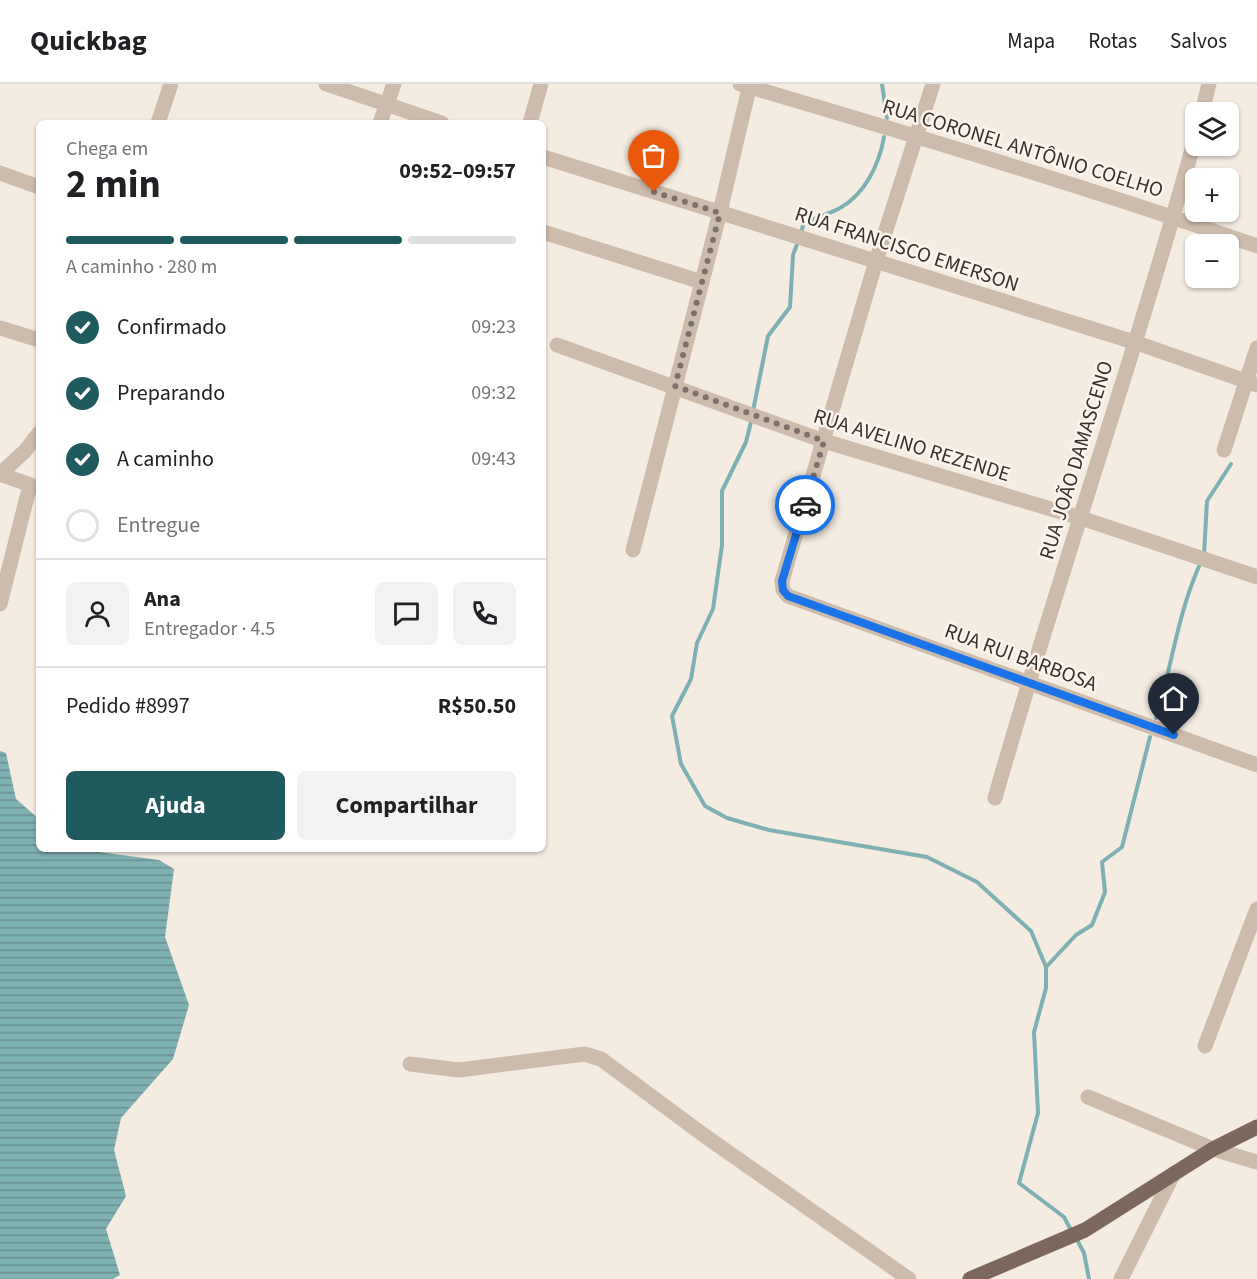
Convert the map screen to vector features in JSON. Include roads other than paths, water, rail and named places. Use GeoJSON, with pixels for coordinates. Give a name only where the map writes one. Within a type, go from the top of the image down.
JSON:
{"type":"FeatureCollection","features":[{"type":"Feature","properties":{"kind":"main road"},"geometry":{"type":"LineString","coordinates":[[970,1279],[985,1276],[1085,1230],[1213,1149],[1257,1127]]}},
{"type":"Feature","properties":{"kind":"street"},"geometry":{"type":"LineString","coordinates":[[159,120],[171,84]]}},
{"type":"Feature","properties":{"kind":"street"},"geometry":{"type":"LineString","coordinates":[[326,84],[433,120]]}},
{"type":"Feature","properties":{"kind":"street"},"geometry":{"type":"LineString","coordinates":[[381,120],[394,84]]}},
{"type":"Feature","properties":{"kind":"street"},"geometry":{"type":"LineString","coordinates":[[531,120],[541,84]]}},
{"type":"Feature","properties":{"kind":"street"},"geometry":{"type":"LineString","coordinates":[[824,441],[876,261],[933,84]]}},
{"type":"Feature","properties":{"kind":"street"},"geometry":{"type":"LineString","coordinates":[[1204,102],[1209,84]]}},
{"type":"Feature","properties":{"kind":"street"},"geometry":{"type":"LineString","coordinates":[[633,550],[720,213],[747,85]]}},
{"type":"Feature","properties":{"kind":"street","name":"RUA CORONEL ANTÔNIO COELHO"},"geometry":{"type":"LineString","coordinates":[[747,85],[1173,217],[1257,246]]}},
{"type":"Feature","properties":{"kind":"street","name":"RUA JOÃO DAMASCENO"},"geometry":{"type":"LineString","coordinates":[[995,798],[1028,681],[1081,518],[1190,156]]}},
{"type":"Feature","properties":{"kind":"street","name":"RUA FRANCISCO EMERSON"},"geometry":{"type":"LineString","coordinates":[[546,157],[994,300],[1134,342],[1252,383]]}},
{"type":"Feature","properties":{"kind":"street"},"geometry":{"type":"LineString","coordinates":[[0,173],[36,186]]}},
{"type":"Feature","properties":{"kind":"street"},"geometry":{"type":"LineString","coordinates":[[546,233],[702,282]]}},
{"type":"Feature","properties":{"kind":"street"},"geometry":{"type":"LineString","coordinates":[[0,328],[36,339]]}},
{"type":"Feature","properties":{"kind":"street","name":"RUA AVELINO REZENDE"},"geometry":{"type":"LineString","coordinates":[[557,345],[824,441],[1081,518],[1257,577]]}},
{"type":"Feature","properties":{"kind":"street"},"geometry":{"type":"LineString","coordinates":[[1224,450],[1252,383],[1257,348]]}},
{"type":"Feature","properties":{"kind":"street"},"geometry":{"type":"LineString","coordinates":[[0,604],[35,486],[0,474],[25,451],[36,437]]}},
{"type":"Feature","properties":{"kind":"street","name":"RUA RUI BARBOSA"},"geometry":{"type":"LineString","coordinates":[[824,441],[782,581],[783,590],[788,596],[1257,765]]}},
{"type":"Feature","properties":{"kind":"street"},"geometry":{"type":"LineString","coordinates":[[1204,1046],[1257,912]]}},
{"type":"Feature","properties":{"kind":"street"},"geometry":{"type":"LineString","coordinates":[[410,1064],[459,1070],[585,1054],[601,1059],[705,1136],[909,1279]]}},
{"type":"Feature","properties":{"kind":"street"},"geometry":{"type":"LineString","coordinates":[[1088,1097],[1213,1149],[1257,1162]]}},
{"type":"Feature","properties":{"kind":"street"},"geometry":{"type":"LineString","coordinates":[[1121,1279],[1174,1173]]}},
{"type":"Feature","properties":{"kind":"water"},"geometry":{"type":"Polygon","coordinates":[[[0,751],[6,753],[16,799],[36,816],[36,852],[99,852],[159,860],[174,869],[165,937],[189,1005],[173,1059],[121,1118],[114,1150],[126,1196],[106,1229],[120,1275],[113,1279],[0,1279],[0,751]]]}},
{"type":"Feature","properties":{"kind":"waterway"},"geometry":{"type":"LineString","coordinates":[[882,84],[887,118]]}},
{"type":"Feature","properties":{"kind":"waterway"},"geometry":{"type":"LineString","coordinates":[[800,235],[804,223],[840,208],[864,187],[879,158],[884,137]]}},
{"type":"Feature","properties":{"kind":"waterway"},"geometry":{"type":"LineString","coordinates":[[753,411],[768,336],[790,307],[793,255],[798,242]]}},
{"type":"Feature","properties":{"kind":"waterway"},"geometry":{"type":"LineString","coordinates":[[752,418],[746,442],[722,491],[722,545],[713,609],[697,643],[691,679],[672,716],[681,764],[705,806],[727,818],[769,830],[927,857],[977,882],[1031,931],[1046,967]]}},
{"type":"Feature","properties":{"kind":"waterway"},"geometry":{"type":"LineString","coordinates":[[1204,555],[1207,501],[1231,464]]}},
{"type":"Feature","properties":{"kind":"waterway"},"geometry":{"type":"LineString","coordinates":[[1156,718],[1181,619],[1201,562]]}},
{"type":"Feature","properties":{"kind":"waterway"},"geometry":{"type":"LineString","coordinates":[[1072,1232],[1064,1217],[1019,1183],[1038,1113],[1034,1032],[1046,988],[1046,967],[1076,935],[1092,925],[1105,892],[1102,862],[1122,847],[1150,737]]}},
{"type":"Feature","properties":{"kind":"waterway"},"geometry":{"type":"LineString","coordinates":[[1076,1238],[1084,1253],[1089,1279]]}}]}
